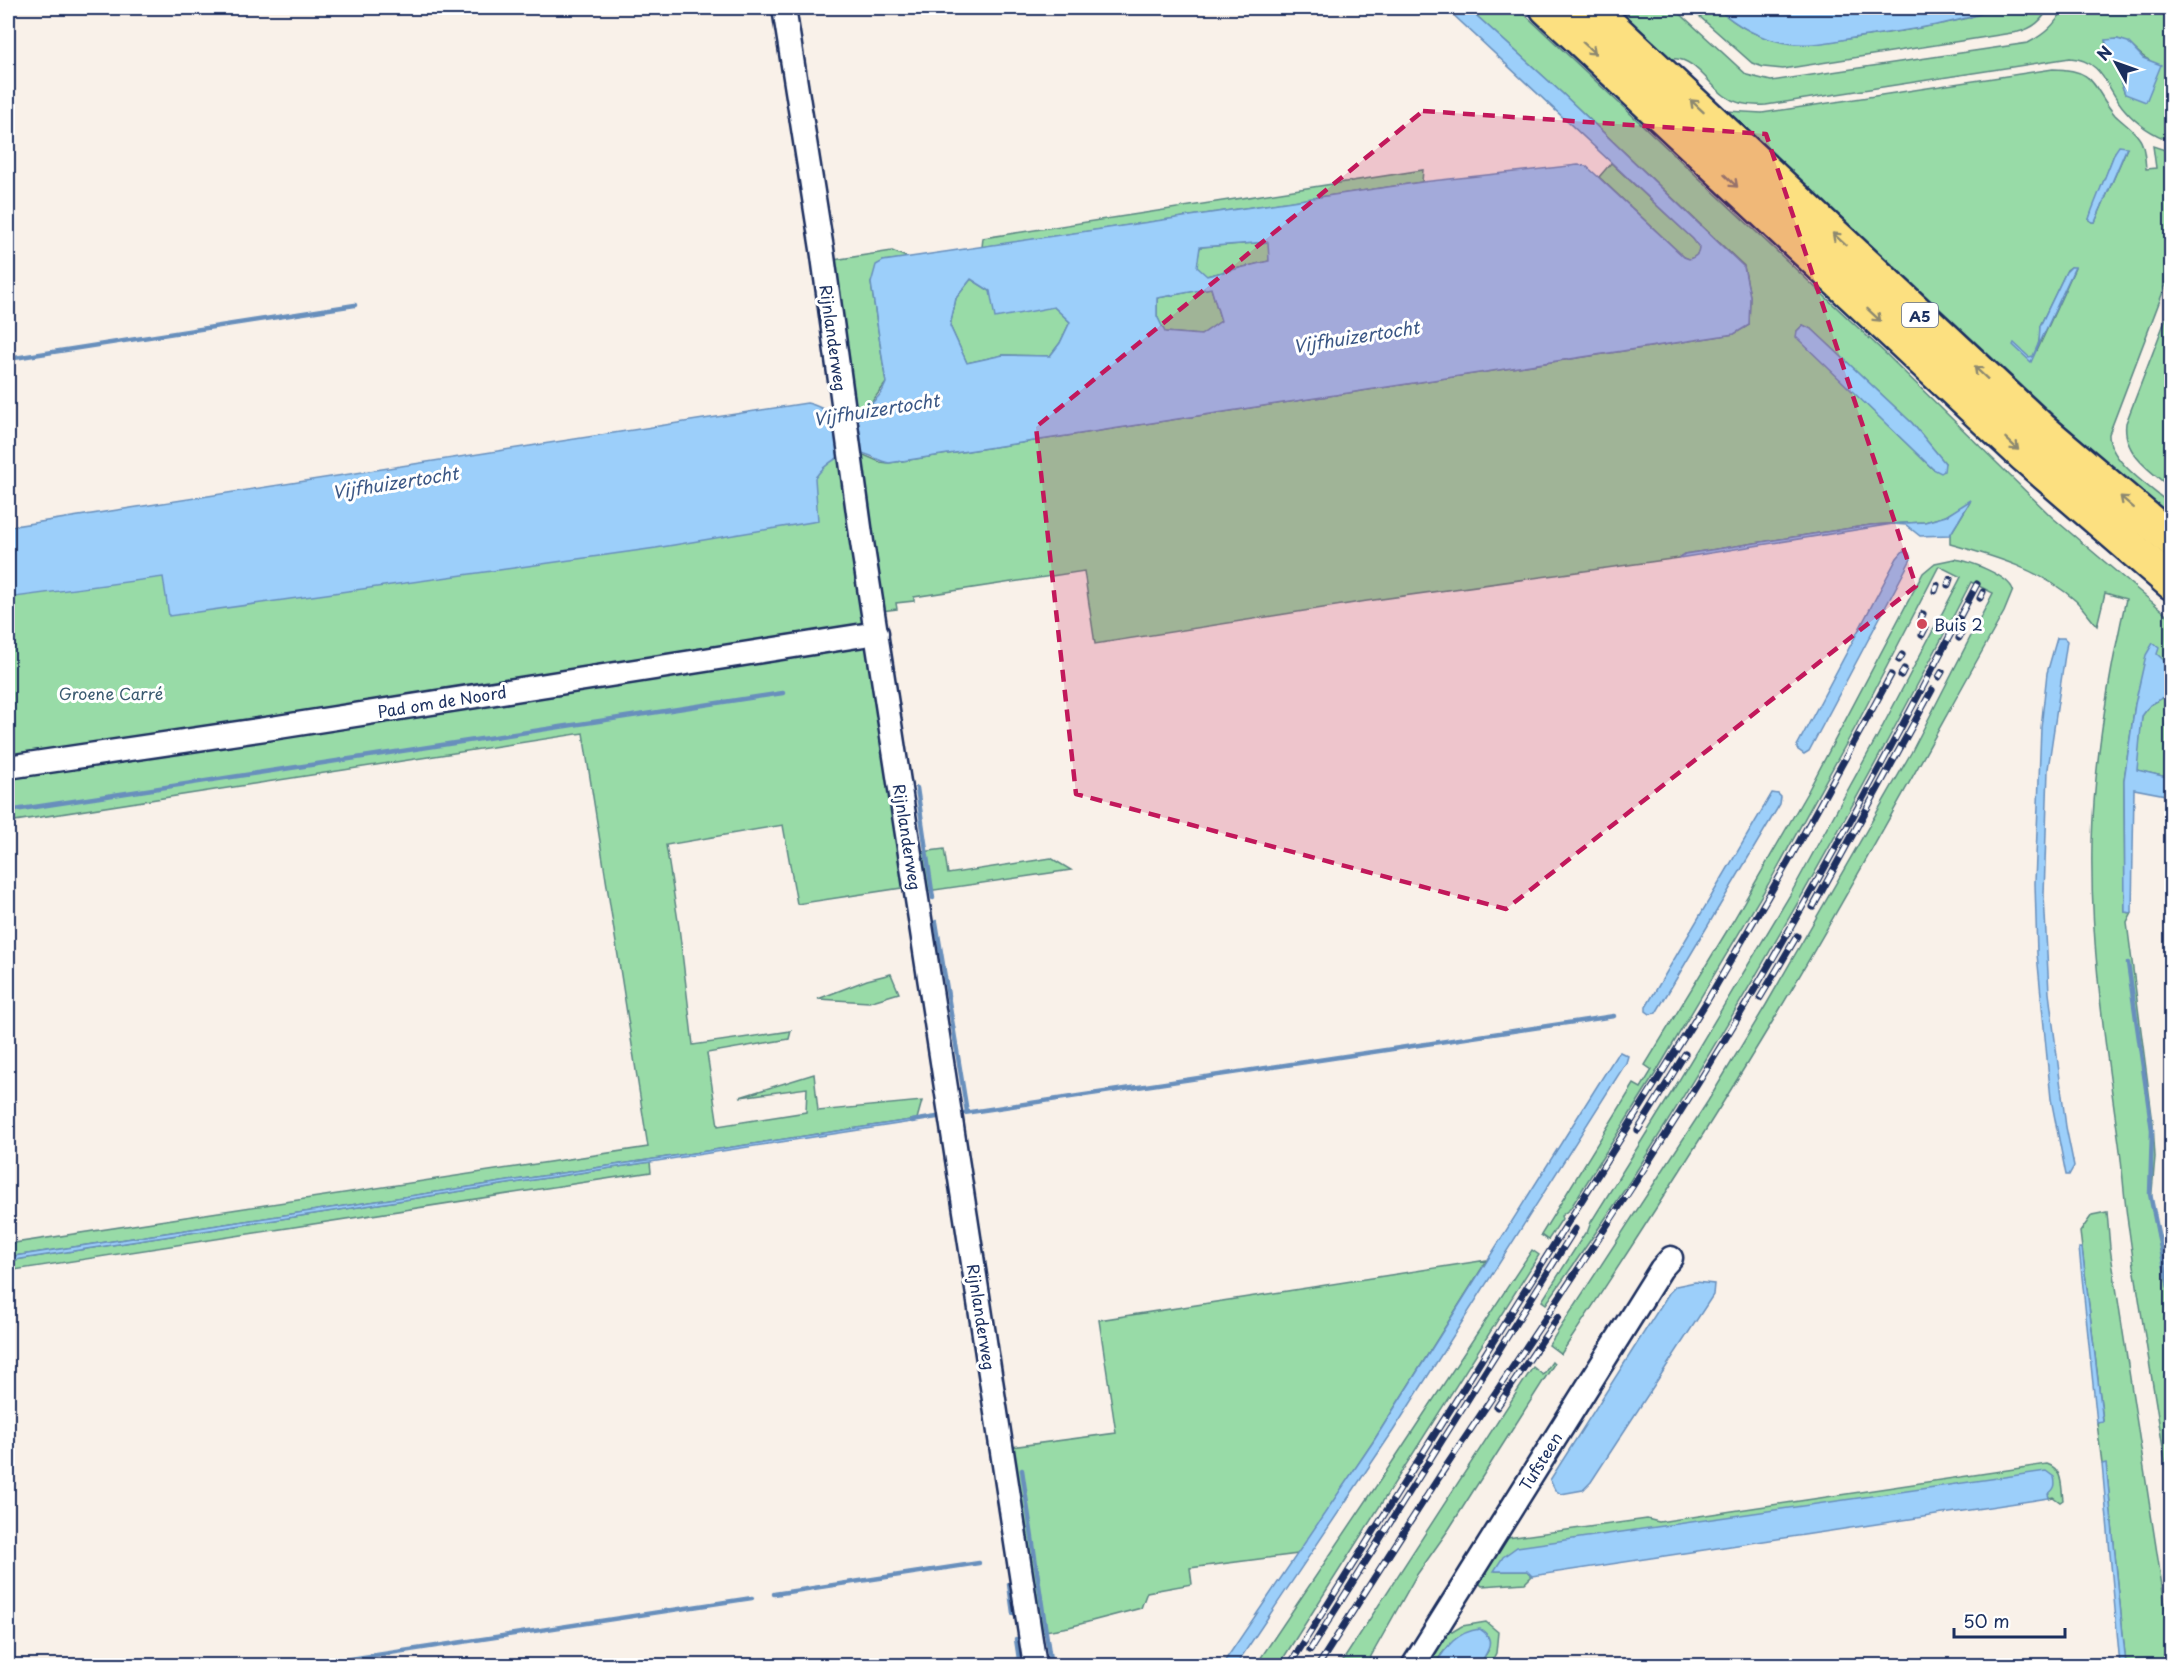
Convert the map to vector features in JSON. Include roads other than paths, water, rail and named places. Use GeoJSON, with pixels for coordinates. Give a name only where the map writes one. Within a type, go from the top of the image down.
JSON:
{"type":"FeatureCollection","features":[{"type":"Feature","properties":{"kind":"highway","name":"A5"},"geometry":{"type":"LineString","coordinates":[[1547,8],[2024,455],[2172,583]]}},
{"type":"Feature","properties":{"kind":"highway","name":"A5"},"geometry":{"type":"LineString","coordinates":[[1592,8],[2041,429],[2172,540]]}},
{"type":"Feature","properties":{"kind":"street","name":"Rijnlanderweg"},"geometry":{"type":"LineString","coordinates":[[784,8],[1035,1665]]}},
{"type":"Feature","properties":{"kind":"street","name":"Pad om de Noord"},"geometry":{"type":"LineString","coordinates":[[8,767],[877,633]]}},
{"type":"Feature","properties":{"kind":"street","name":"Tufsteen"},"geometry":{"type":"LineString","coordinates":[[1413,1665],[1661,1269],[1671,1258]]}},
{"type":"Feature","properties":{"kind":"water","name":"Vijfhuizertocht"},"geometry":{"type":"Polygon","coordinates":[[[1446,8],[1468,8],[1563,94],[1744,267],[1750,296],[1749,325],[1734,334],[889,463],[864,454],[847,454],[829,463],[815,478],[818,521],[656,548],[169,616],[163,577],[8,598],[8,527],[807,403],[833,413],[850,414],[858,411],[878,397],[886,383],[871,283],[876,265],[883,261],[1422,182],[1578,165],[1586,166],[1684,257],[1689,259],[1697,255],[1699,249],[1693,239],[1446,8]],[[1268,242],[1200,247],[1197,267],[1207,276],[1269,261],[1268,242]],[[971,279],[956,298],[950,326],[967,363],[1003,355],[1050,356],[1060,343],[1070,322],[1054,307],[995,318],[990,291],[971,279]],[[1211,288],[1157,298],[1157,316],[1165,332],[1201,335],[1221,321],[1211,288]]]}},
{"type":"Feature","properties":{"kind":"water"},"geometry":{"type":"Polygon","coordinates":[[[1717,8],[1998,8],[1964,19],[1929,26],[1830,42],[1791,44],[1755,34],[1717,8]]]}},
{"type":"Feature","properties":{"kind":"water"},"geometry":{"type":"Polygon","coordinates":[[[2117,39],[2128,42],[2143,58],[2161,65],[2146,102],[2125,94],[2105,40],[2117,39]]]}},
{"type":"Feature","properties":{"kind":"water"},"geometry":{"type":"Polygon","coordinates":[[[2119,146],[2127,147],[2095,222],[2092,222],[2089,219],[2092,210],[2119,146]]]}},
{"type":"Feature","properties":{"kind":"water"},"geometry":{"type":"Polygon","coordinates":[[[2071,267],[2075,267],[2031,362],[2013,345],[2014,343],[2029,357],[2033,356],[2039,342],[2040,326],[2066,272],[2071,267]]]}},
{"type":"Feature","properties":{"kind":"water"},"geometry":{"type":"Polygon","coordinates":[[[1803,325],[1813,330],[1912,423],[1945,463],[1944,471],[1941,473],[1933,469],[1796,337],[1797,331],[1803,325]]]}},
{"type":"Feature","properties":{"kind":"water"},"geometry":{"type":"Polygon","coordinates":[[[1971,500],[1950,535],[1920,536],[1906,525],[1893,524],[1679,558],[1685,554],[1871,525],[1925,522],[1946,516],[1971,500]]]}},
{"type":"Feature","properties":{"kind":"water"},"geometry":{"type":"Polygon","coordinates":[[[1903,551],[1909,553],[1911,559],[1809,751],[1804,754],[1797,749],[1797,746],[1897,558],[1903,551]]]}},
{"type":"Feature","properties":{"kind":"water"},"geometry":{"type":"Polygon","coordinates":[[[2057,638],[2064,638],[2067,641],[2048,769],[2044,895],[2049,993],[2066,1127],[2074,1166],[2069,1175],[2066,1175],[2051,1099],[2037,954],[2035,883],[2041,728],[2047,673],[2057,638]]]}},
{"type":"Feature","properties":{"kind":"water"},"geometry":{"type":"Polygon","coordinates":[[[2153,643],[2159,648],[2157,654],[2171,667],[2171,693],[2150,705],[2142,716],[2137,770],[2171,778],[2171,796],[2134,789],[2132,913],[2125,912],[2124,780],[2135,704],[2146,655],[2153,643]]]}},
{"type":"Feature","properties":{"kind":"water"},"geometry":{"type":"Polygon","coordinates":[[[1772,793],[1781,797],[1780,804],[1656,1013],[1650,1014],[1646,1011],[1646,1007],[1772,793]]]}},
{"type":"Feature","properties":{"kind":"water"},"geometry":{"type":"Polygon","coordinates":[[[1620,1052],[1628,1056],[1626,1063],[1393,1431],[1236,1665],[1222,1665],[1373,1442],[1620,1052]]]}},
{"type":"Feature","properties":{"kind":"water"},"geometry":{"type":"Polygon","coordinates":[[[917,1119],[917,1121],[8,1261],[8,1257],[917,1119]]]}},
{"type":"Feature","properties":{"kind":"water"},"geometry":{"type":"Polygon","coordinates":[[[2079,1248],[2082,1248],[2103,1422],[2097,1423],[2079,1248]]]}},
{"type":"Feature","properties":{"kind":"water"},"geometry":{"type":"Polygon","coordinates":[[[1695,1282],[1714,1284],[1713,1295],[1591,1482],[1583,1490],[1561,1494],[1555,1490],[1550,1480],[1669,1293],[1676,1286],[1695,1282]]]}},
{"type":"Feature","properties":{"kind":"water"},"geometry":{"type":"Polygon","coordinates":[[[2106,1463],[2126,1665],[2120,1665],[2102,1464],[2106,1463]]]}},
{"type":"Feature","properties":{"kind":"water"},"geometry":{"type":"Polygon","coordinates":[[[2046,1471],[2054,1477],[2055,1482],[2054,1489],[2048,1494],[2049,1498],[1532,1576],[1527,1571],[1494,1571],[1503,1557],[1517,1547],[2046,1471]]]}},
{"type":"Feature","properties":{"kind":"water"},"geometry":{"type":"Polygon","coordinates":[[[1480,1629],[1490,1641],[1488,1651],[1479,1665],[1435,1665],[1458,1637],[1480,1629]]]}},
{"type":"Feature","properties":{"kind":"waterway"},"geometry":{"type":"LineString","coordinates":[[8,359],[355,305]]}},
{"type":"Feature","properties":{"kind":"waterway"},"geometry":{"type":"LineString","coordinates":[[8,811],[783,693]]}},
{"type":"Feature","properties":{"kind":"waterway"},"geometry":{"type":"LineString","coordinates":[[917,788],[933,898]]}},
{"type":"Feature","properties":{"kind":"waterway"},"geometry":{"type":"LineString","coordinates":[[936,922],[967,1112]]}},
{"type":"Feature","properties":{"kind":"waterway"},"geometry":{"type":"LineString","coordinates":[[2128,963],[2152,1130],[2150,1194],[2172,1302]]}},
{"type":"Feature","properties":{"kind":"waterway"},"geometry":{"type":"LineString","coordinates":[[964,1113],[1614,1016]]}},
{"type":"Feature","properties":{"kind":"waterway"},"geometry":{"type":"LineString","coordinates":[[912,1121],[937,1117]]}},
{"type":"Feature","properties":{"kind":"waterway"},"geometry":{"type":"LineString","coordinates":[[1022,1470],[1051,1666]]}},
{"type":"Feature","properties":{"kind":"waterway"},"geometry":{"type":"LineString","coordinates":[[774,1594],[979,1563]]}},
{"type":"Feature","properties":{"kind":"waterway"},"geometry":{"type":"LineString","coordinates":[[1009,1584],[1013,1613]]}},
{"type":"Feature","properties":{"kind":"waterway"},"geometry":{"type":"LineString","coordinates":[[304,1666],[752,1598]]}},
{"type":"Feature","properties":{"kind":"waterway"},"geometry":{"type":"LineString","coordinates":[[1016,1639],[1020,1666]]}},
{"type":"Feature","properties":{"kind":"railway"},"geometry":{"type":"LineString","coordinates":[[1948,585],[1950,579]]}},
{"type":"Feature","properties":{"kind":"railway"},"geometry":{"type":"LineString","coordinates":[[1318,1666],[1449,1462],[1629,1192],[1726,1038],[1837,846],[1977,584]]}},
{"type":"Feature","properties":{"kind":"railway"},"geometry":{"type":"LineString","coordinates":[[1935,591],[1937,585]]}},
{"type":"Feature","properties":{"kind":"railway"},"geometry":{"type":"LineString","coordinates":[[1980,598],[1983,592]]}},
{"type":"Feature","properties":{"kind":"railway"},"geometry":{"type":"LineString","coordinates":[[1920,620],[1923,614]]}},
{"type":"Feature","properties":{"kind":"railway"},"geometry":{"type":"LineString","coordinates":[[1922,635],[1925,629]]}},
{"type":"Feature","properties":{"kind":"railway"},"geometry":{"type":"LineString","coordinates":[[1959,638],[1962,632]]}},
{"type":"Feature","properties":{"kind":"railway"},"geometry":{"type":"LineString","coordinates":[[1899,660],[1902,655]]}},
{"type":"Feature","properties":{"kind":"railway"},"geometry":{"type":"LineString","coordinates":[[1901,675],[1904,669]]}},
{"type":"Feature","properties":{"kind":"railway"},"geometry":{"type":"LineString","coordinates":[[1939,677],[1942,672]]}},
{"type":"Feature","properties":{"kind":"railway"},"geometry":{"type":"LineString","coordinates":[[1289,1666],[1707,1001],[1787,864],[1891,675]]}},
{"type":"Feature","properties":{"kind":"railway"},"geometry":{"type":"LineString","coordinates":[[1813,907],[1932,690]]}},
{"type":"Feature","properties":{"kind":"railway"},"geometry":{"type":"LineString","coordinates":[[1760,998],[1797,936]]}},
{"type":"Feature","properties":{"kind":"railway"},"geometry":{"type":"LineString","coordinates":[[1638,1130],[1685,1054]]}},
{"type":"Feature","properties":{"kind":"railway"},"geometry":{"type":"LineString","coordinates":[[1310,1650],[1575,1229]]}},
{"type":"Feature","properties":{"kind":"railway"},"geometry":{"type":"LineString","coordinates":[[1497,1407],[1558,1317]]}},
{"type":"Feature","properties":{"kind":"place","name":"Buis 2"},"geometry":{"type":"Point","coordinates":[1922,624]}},
{"type":"Feature","properties":{"kind":"park label","name":"Groene Carré"},"geometry":{"type":"Point","coordinates":[111,693]}}]}
